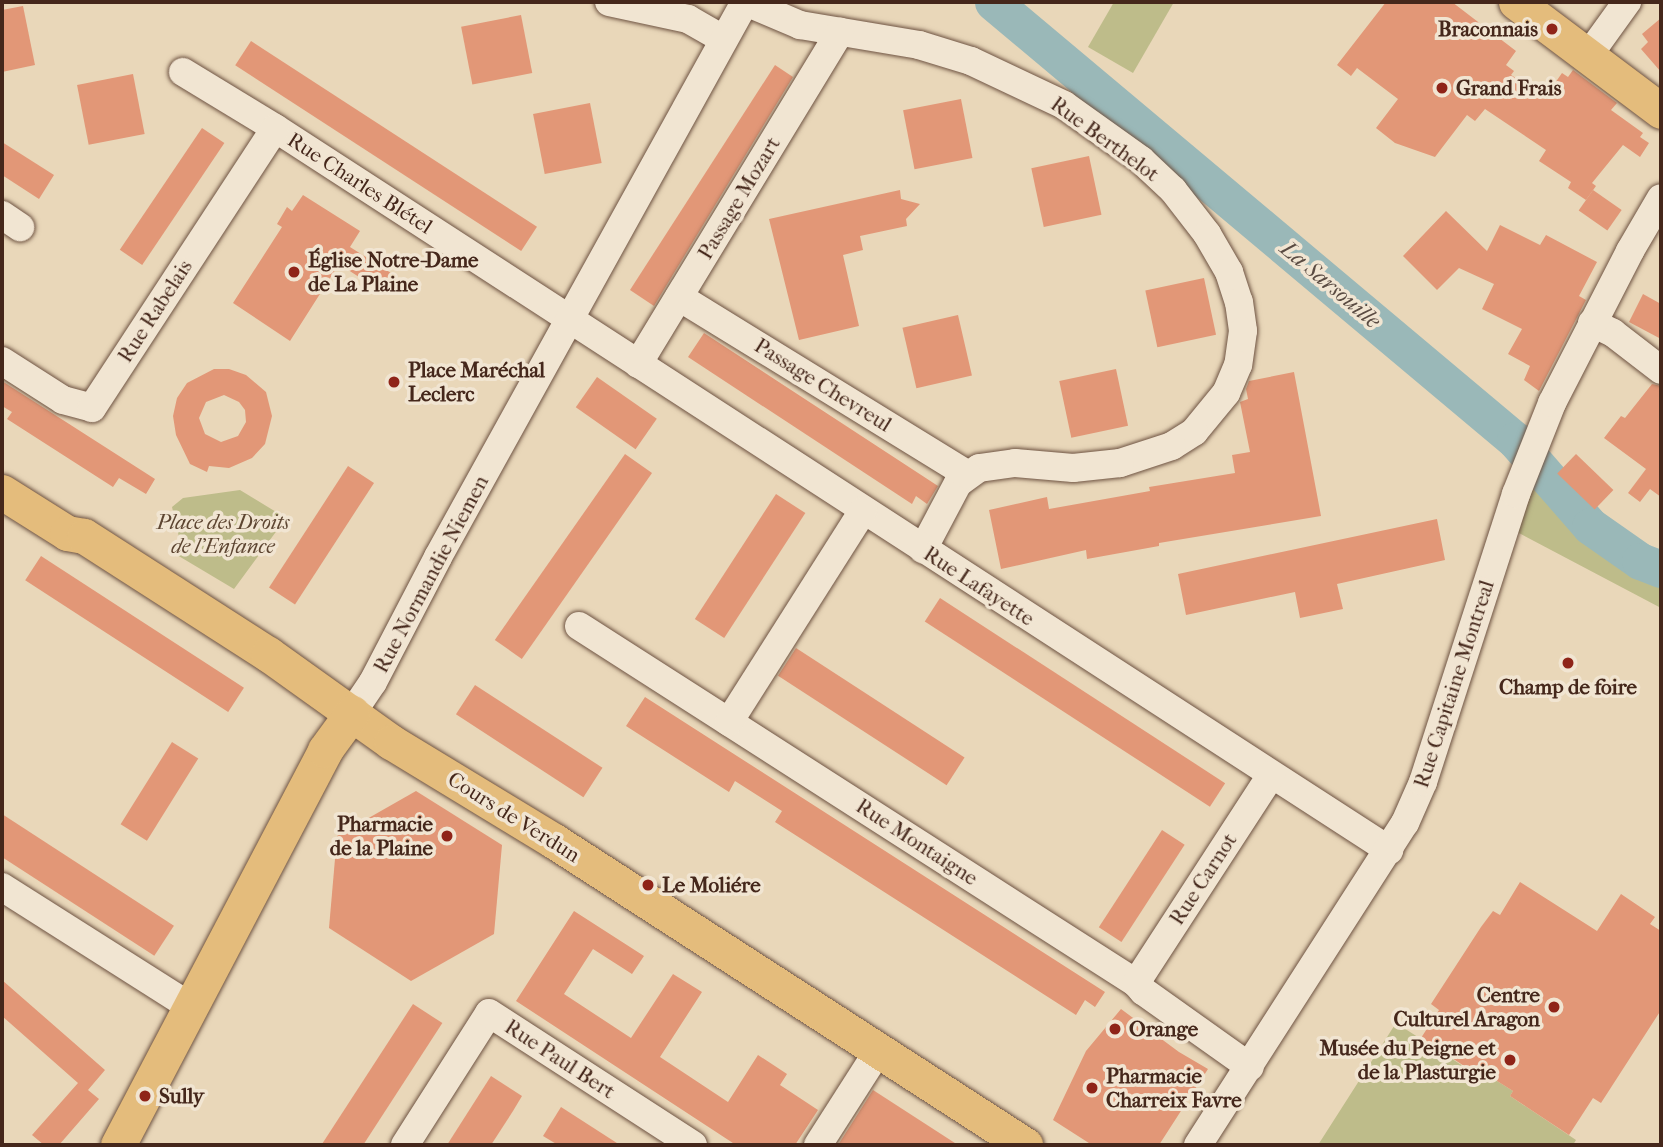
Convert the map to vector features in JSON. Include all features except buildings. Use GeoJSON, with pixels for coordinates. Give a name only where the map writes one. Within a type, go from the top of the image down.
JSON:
{"type":"FeatureCollection","features":[{"type":"Feature","properties":{"kind":"main road"},"geometry":{"type":"LineString","coordinates":[[1516,2],[1661,111]]}},
{"type":"Feature","properties":{"kind":"main road","name":"Cours de Verdun"},"geometry":{"type":"LineString","coordinates":[[2,492],[67,533],[84,536],[268,654],[391,742],[554,841],[1025,1145]]}},
{"type":"Feature","properties":{"kind":"main road","name":"Rue Normandie Niemen"},"geometry":{"type":"LineString","coordinates":[[118,1145],[193,1008],[325,750],[352,713]]}},
{"type":"Feature","properties":{"kind":"street"},"geometry":{"type":"LineString","coordinates":[[609,2],[688,19],[723,39]]}},
{"type":"Feature","properties":{"kind":"street","name":"Rue Normandie Niemen"},"geometry":{"type":"LineString","coordinates":[[352,713],[373,682],[438,557],[723,39],[746,2]]}},
{"type":"Feature","properties":{"kind":"street","name":"Rue Berthelot"},"geometry":{"type":"LineString","coordinates":[[746,2],[800,24],[919,45],[971,61],[1064,105],[1141,160],[1172,190],[1207,234],[1230,272],[1239,302],[1242,331],[1238,365],[1226,393],[1194,432],[1172,446],[1120,463],[1073,468],[994,464],[967,474]]}},
{"type":"Feature","properties":{"kind":"street"},"geometry":{"type":"LineString","coordinates":[[1588,56],[1628,2]]}},
{"type":"Feature","properties":{"kind":"street","name":"Passage Mozart"},"geometry":{"type":"LineString","coordinates":[[638,364],[840,32]]}},
{"type":"Feature","properties":{"kind":"street","name":"Rue Charles Blétel"},"geometry":{"type":"LineString","coordinates":[[183,72],[275,128],[570,321]]}},
{"type":"Feature","properties":{"kind":"street","name":"Rue Rabelais"},"geometry":{"type":"LineString","coordinates":[[2,360],[63,400],[92,408],[275,128]]}},
{"type":"Feature","properties":{"kind":"street","name":"Rue Capitaine Montreal"},"geometry":{"type":"LineString","coordinates":[[1198,1145],[1389,850],[1423,782],[1521,481],[1541,430],[1592,323],[1661,198]]}},
{"type":"Feature","properties":{"kind":"street","name":"Passage Chevreul"},"geometry":{"type":"LineString","coordinates":[[679,297],[967,474]]}},
{"type":"Feature","properties":{"kind":"street","name":"Rue Lafayette"},"geometry":{"type":"LineString","coordinates":[[570,321],[1389,850]]}},
{"type":"Feature","properties":{"kind":"street"},"geometry":{"type":"LineString","coordinates":[[1592,323],[1613,334],[1661,370]]}},
{"type":"Feature","properties":{"kind":"street"},"geometry":{"type":"LineString","coordinates":[[923,550],[958,483],[967,474]]}},
{"type":"Feature","properties":{"kind":"street"},"geometry":{"type":"LineString","coordinates":[[729,722],[863,511]]}},
{"type":"Feature","properties":{"kind":"street","name":"Rue Montaigne"},"geometry":{"type":"LineString","coordinates":[[579,626],[1136,983],[1143,991],[1250,1067]]}},
{"type":"Feature","properties":{"kind":"street","name":"Rue Carnot"},"geometry":{"type":"LineString","coordinates":[[1136,983],[1271,775]]}},
{"type":"Feature","properties":{"kind":"street"},"geometry":{"type":"LineString","coordinates":[[2,887],[193,1008]]}},
{"type":"Feature","properties":{"kind":"street","name":"Rue Paul Bert"},"geometry":{"type":"LineString","coordinates":[[404,1145],[489,1013],[693,1145]]}},
{"type":"Feature","properties":{"kind":"street"},"geometry":{"type":"LineString","coordinates":[[818,1145],[878,1051]]}},
{"type":"Feature","properties":{"kind":"green space"},"geometry":{"type":"Polygon","coordinates":[[[1114,2],[1174,2],[1133,73],[1088,47],[1114,2]]]}},
{"type":"Feature","properties":{"kind":"green space"},"geometry":{"type":"Polygon","coordinates":[[[1537,472],[1588,526],[1661,563],[1661,608],[1517,532],[1537,472]]]}},
{"type":"Feature","properties":{"kind":"green space","name":"Place des Droits de l'Enfance"},"geometry":{"type":"Polygon","coordinates":[[[240,490],[286,518],[234,589],[177,555],[179,537],[172,507],[183,498],[240,490]]]}},
{"type":"Feature","properties":{"kind":"green space"},"geometry":{"type":"Polygon","coordinates":[[[1396,1023],[1474,1073],[1478,1069],[1513,1091],[1510,1096],[1576,1140],[1573,1145],[1318,1145],[1396,1023]]]}},
{"type":"Feature","properties":{"kind":"waterway","name":"La Sarsouille"},"geometry":{"type":"LineString","coordinates":[[993,2],[1515,440],[1590,526],[1640,561],[1661,569]]}},
{"type":"Feature","properties":{"kind":"place","name":"Braconnais"},"geometry":{"type":"Point","coordinates":[1552,29]}},
{"type":"Feature","properties":{"kind":"place","name":"Grand Frais"},"geometry":{"type":"Point","coordinates":[1442,88]}},
{"type":"Feature","properties":{"kind":"place","name":"Église Notre-Dame de La Plaine"},"geometry":{"type":"Point","coordinates":[294,272]}},
{"type":"Feature","properties":{"kind":"place","name":"Place Maréchal Leclerc"},"geometry":{"type":"Point","coordinates":[394,382]}},
{"type":"Feature","properties":{"kind":"place","name":"Champ de foire"},"geometry":{"type":"Point","coordinates":[1568,663]}},
{"type":"Feature","properties":{"kind":"place","name":"Pharmacie de la Plaine"},"geometry":{"type":"Point","coordinates":[447,836]}},
{"type":"Feature","properties":{"kind":"place","name":"Le Moliére"},"geometry":{"type":"Point","coordinates":[648,885]}},
{"type":"Feature","properties":{"kind":"place","name":"Centre Culturel Aragon"},"geometry":{"type":"Point","coordinates":[1554,1007]}},
{"type":"Feature","properties":{"kind":"place","name":"Orange"},"geometry":{"type":"Point","coordinates":[1115,1029]}},
{"type":"Feature","properties":{"kind":"place","name":"Musée du Peigne et de la Plasturgie"},"geometry":{"type":"Point","coordinates":[1510,1060]}},
{"type":"Feature","properties":{"kind":"place","name":"Pharmacie Charreix Favre"},"geometry":{"type":"Point","coordinates":[1092,1088]}},
{"type":"Feature","properties":{"kind":"place","name":"Sully"},"geometry":{"type":"Point","coordinates":[145,1096]}}]}
